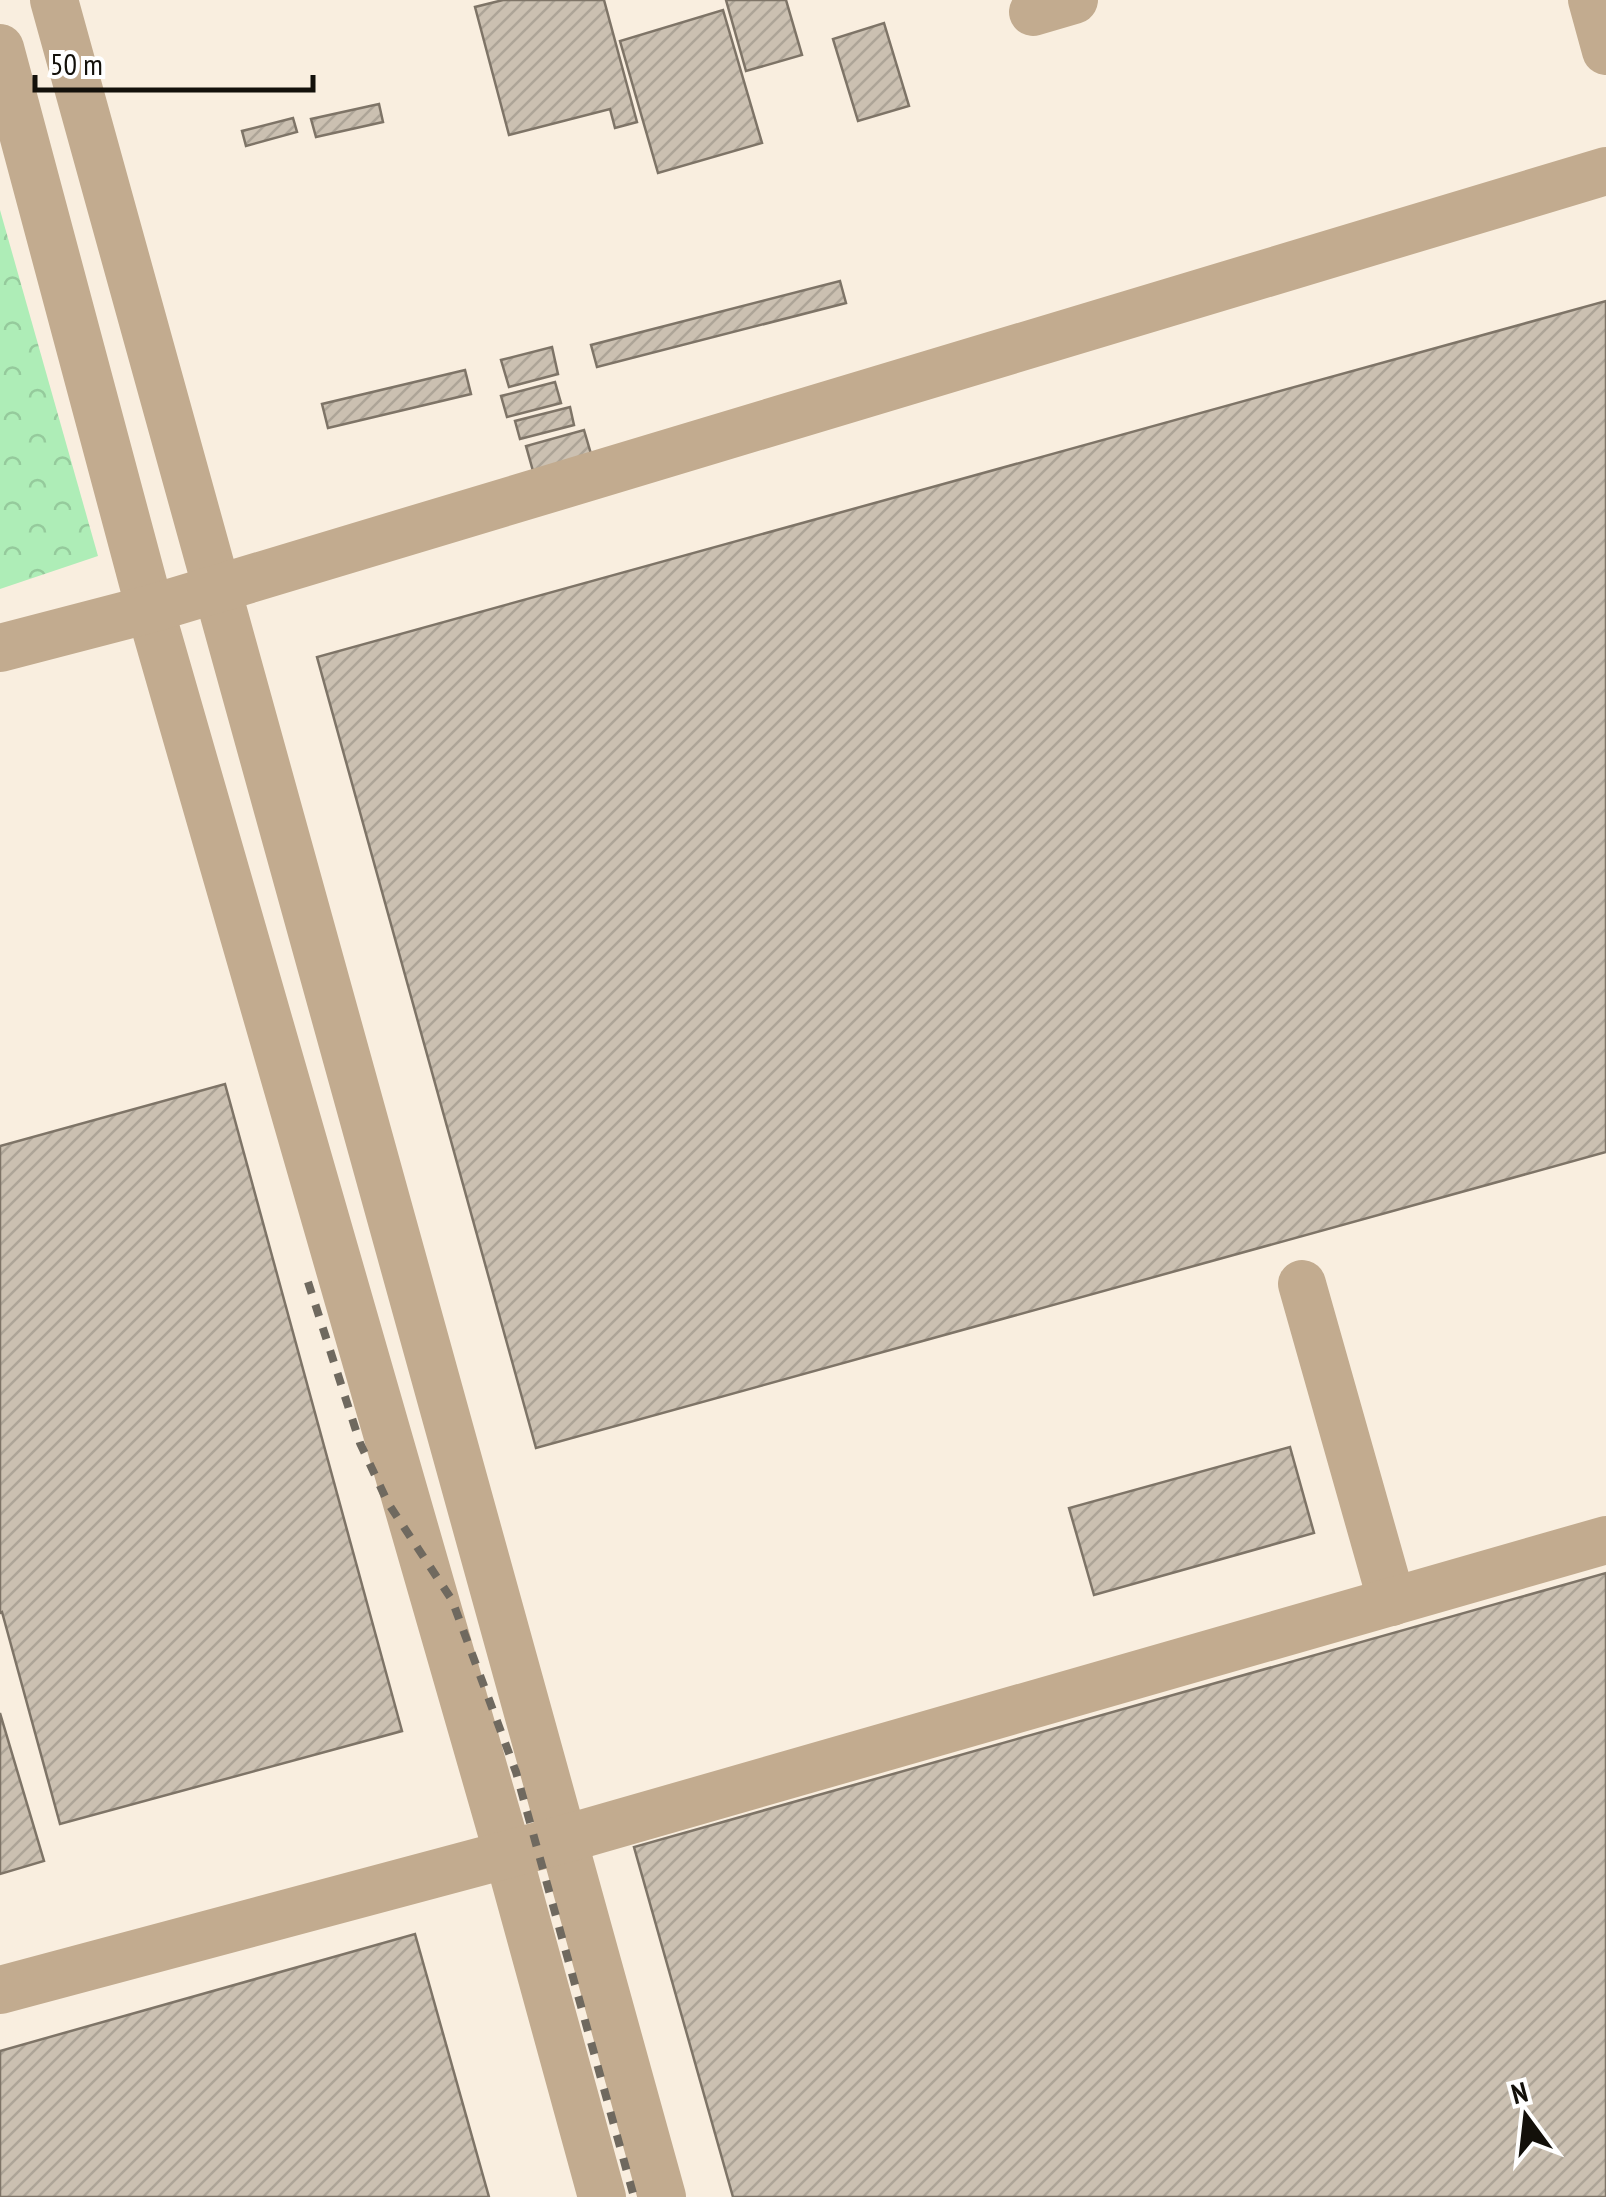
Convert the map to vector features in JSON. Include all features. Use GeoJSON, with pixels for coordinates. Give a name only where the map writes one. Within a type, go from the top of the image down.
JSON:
{"type":"FeatureCollection","features":[{"type":"Feature","properties":{"kind":"lane"},"geometry":{"type":"LineString","coordinates":[[54,0],[662,2197]]}},
{"type":"Feature","properties":{"kind":"lane"},"geometry":{"type":"LineString","coordinates":[[1592,0],[1606,51]]}},
{"type":"Feature","properties":{"kind":"lane"},"geometry":{"type":"LineString","coordinates":[[0,48],[150,609],[508,1854],[602,2197]]}},
{"type":"Feature","properties":{"kind":"lane"},"geometry":{"type":"LineString","coordinates":[[0,648],[150,609],[1606,172]]}},
{"type":"Feature","properties":{"kind":"lane"},"geometry":{"type":"LineString","coordinates":[[105,439],[170,423]]}},
{"type":"Feature","properties":{"kind":"lane"},"geometry":{"type":"LineString","coordinates":[[1302,1284],[1392,1602]]}},
{"type":"Feature","properties":{"kind":"lane"},"geometry":{"type":"LineString","coordinates":[[0,1990],[561,1840],[1606,1540]]}},
{"type":"Feature","properties":{"kind":"green space"},"geometry":{"type":"Polygon","coordinates":[[[0,210],[98,556],[0,589],[0,210]]]}},
{"type":"Feature","properties":{"kind":"building"},"geometry":{"type":"Polygon","coordinates":[[[503,0],[604,0],[637,122],[615,128],[610,109],[509,135],[475,7],[503,0]]]}},
{"type":"Feature","properties":{"kind":"building"},"geometry":{"type":"Polygon","coordinates":[[[726,0],[786,0],[802,55],[746,71],[726,0]]]}},
{"type":"Feature","properties":{"kind":"building"},"geometry":{"type":"Polygon","coordinates":[[[723,10],[762,143],[658,173],[620,41],[723,10]]]}},
{"type":"Feature","properties":{"kind":"building"},"geometry":{"type":"Polygon","coordinates":[[[884,23],[909,106],[858,121],[833,39],[884,23]]]}},
{"type":"Feature","properties":{"kind":"building"},"geometry":{"type":"Polygon","coordinates":[[[379,104],[383,122],[316,137],[311,119],[379,104]]]}},
{"type":"Feature","properties":{"kind":"building"},"geometry":{"type":"Polygon","coordinates":[[[293,118],[297,132],[246,146],[242,131],[293,118]]]}},
{"type":"Feature","properties":{"kind":"building"},"geometry":{"type":"Polygon","coordinates":[[[840,281],[846,303],[597,367],[591,345],[840,281]]]}},
{"type":"Feature","properties":{"kind":"building"},"geometry":{"type":"Polygon","coordinates":[[[1606,301],[1606,1152],[536,1448],[317,657],[1606,301]]]}},
{"type":"Feature","properties":{"kind":"building"},"geometry":{"type":"Polygon","coordinates":[[[552,347],[558,374],[509,387],[501,360],[552,347]]]}},
{"type":"Feature","properties":{"kind":"building"},"geometry":{"type":"Polygon","coordinates":[[[465,370],[471,394],[328,428],[322,404],[465,370]]]}},
{"type":"Feature","properties":{"kind":"building"},"geometry":{"type":"Polygon","coordinates":[[[555,382],[561,403],[507,417],[501,396],[555,382]]]}},
{"type":"Feature","properties":{"kind":"building"},"geometry":{"type":"Polygon","coordinates":[[[570,407],[574,425],[520,439],[515,421],[570,407]]]}},
{"type":"Feature","properties":{"kind":"building"},"geometry":{"type":"Polygon","coordinates":[[[584,430],[591,454],[533,471],[526,446],[584,430]]]}},
{"type":"Feature","properties":{"kind":"building"},"geometry":{"type":"Polygon","coordinates":[[[225,1084],[402,1731],[60,1824],[0,1613],[0,1146],[225,1084]]]}},
{"type":"Feature","properties":{"kind":"building"},"geometry":{"type":"Polygon","coordinates":[[[1290,1447],[1314,1533],[1094,1595],[1069,1508],[1290,1447]]]}},
{"type":"Feature","properties":{"kind":"building"},"geometry":{"type":"Polygon","coordinates":[[[1606,1573],[1606,2197],[733,2197],[634,1847],[1606,1573]]]}},
{"type":"Feature","properties":{"kind":"building"},"geometry":{"type":"Polygon","coordinates":[[[0,1713],[44,1861],[0,1874],[0,1713]]]}},
{"type":"Feature","properties":{"kind":"building"},"geometry":{"type":"Polygon","coordinates":[[[415,1934],[489,2197],[0,2197],[0,2051],[415,1934]]]}},
{"type":"Feature","properties":{"kind":"railway"},"geometry":{"type":"LineString","coordinates":[[308,1282],[360,1443],[388,1503],[452,1600],[516,1772],[634,2197]]}}]}
